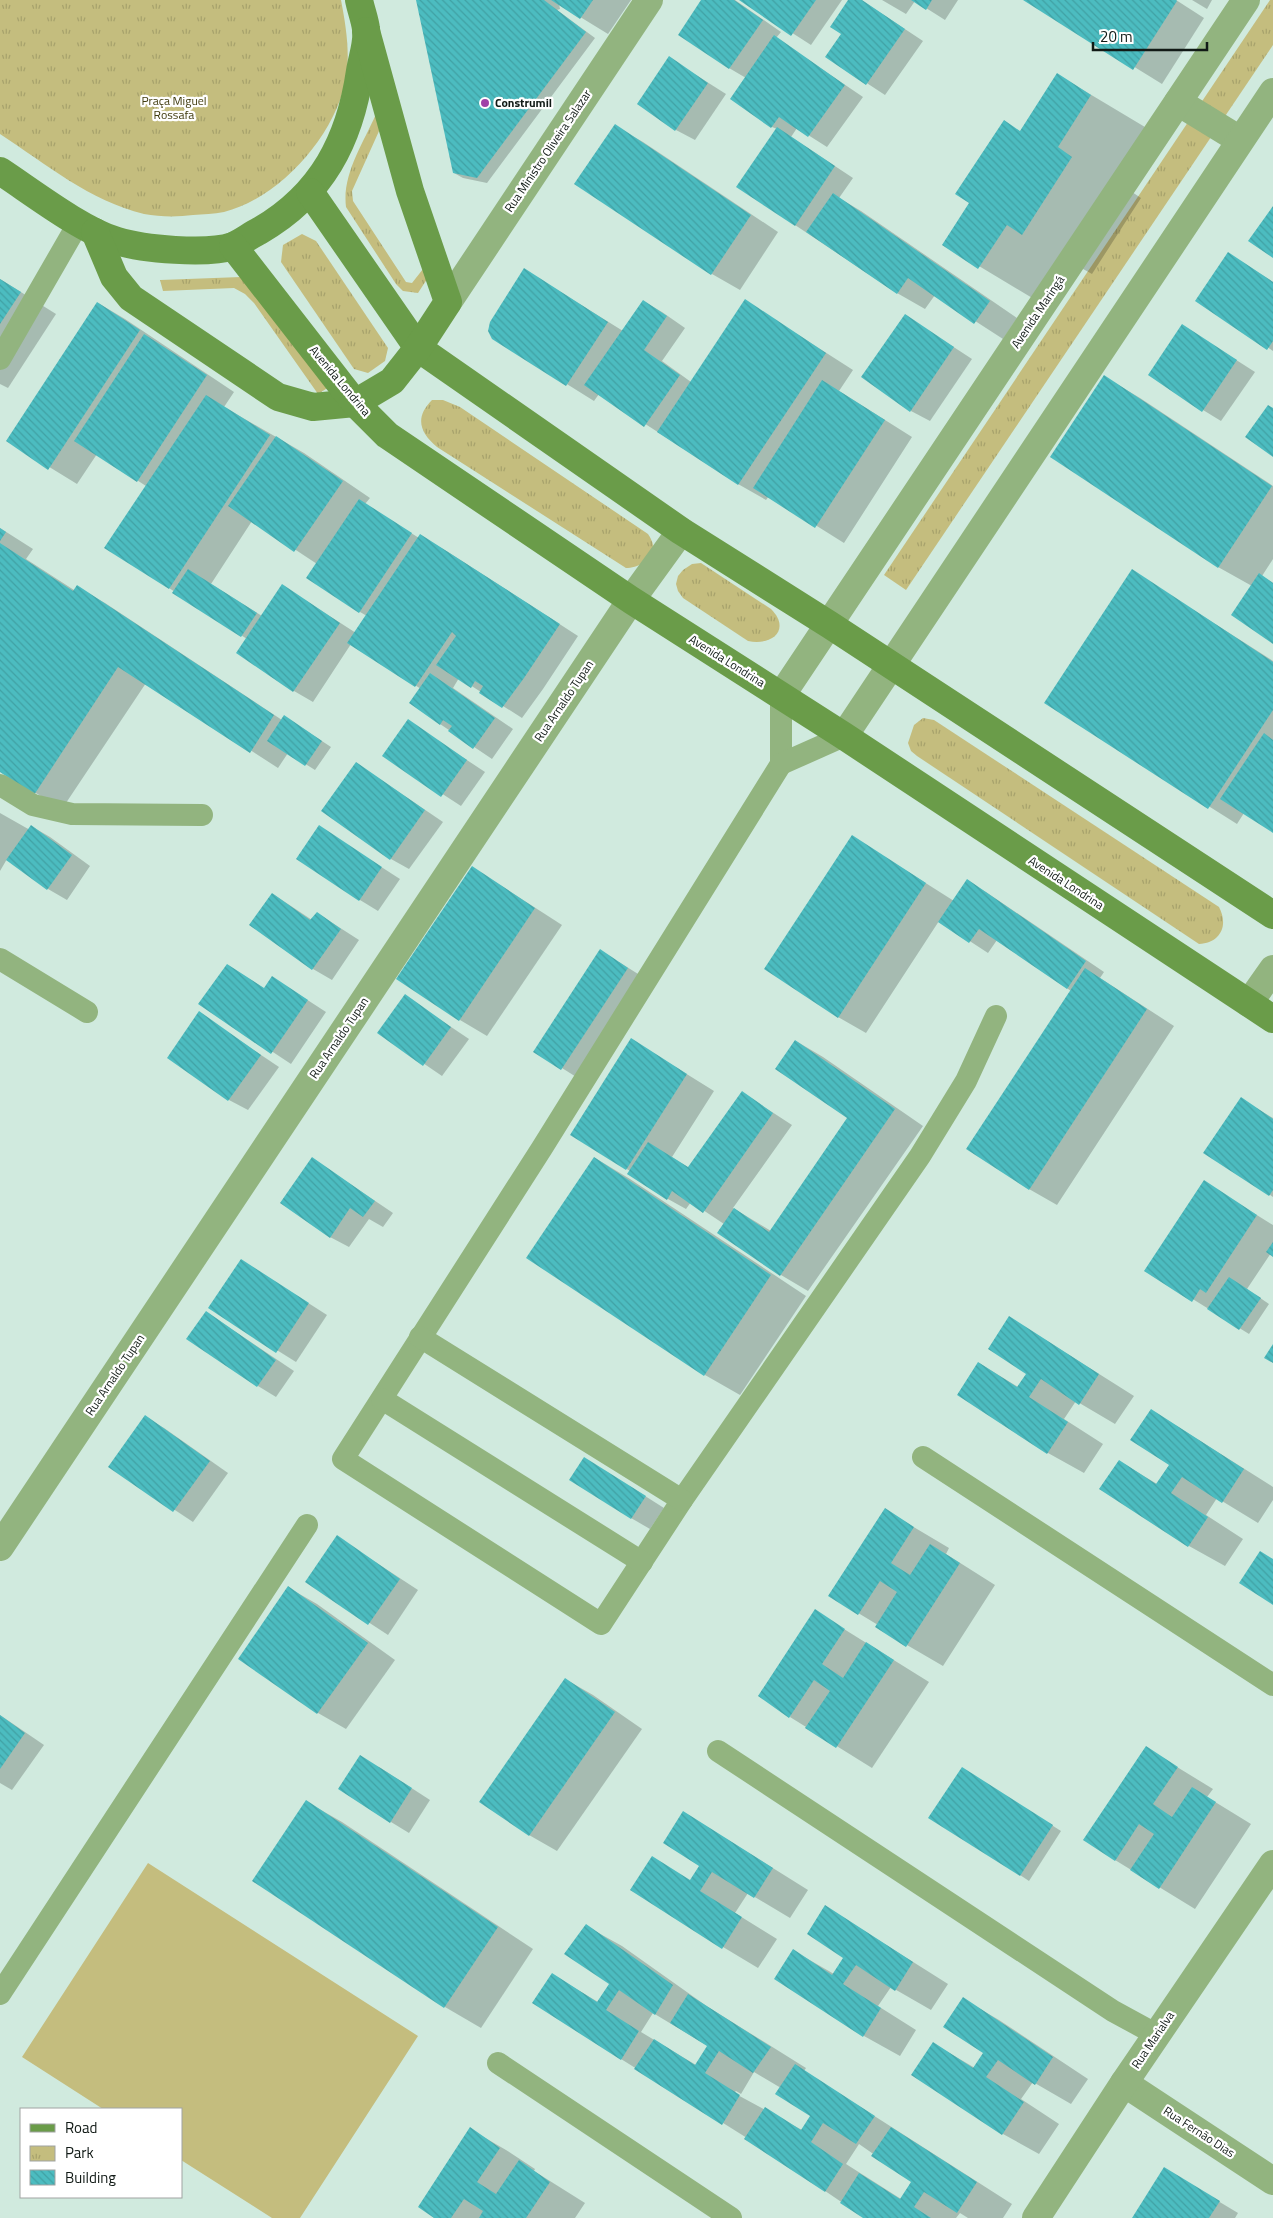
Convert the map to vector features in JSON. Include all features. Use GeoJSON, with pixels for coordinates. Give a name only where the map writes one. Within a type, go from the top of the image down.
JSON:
{"type":"FeatureCollection","features":[{"type":"Feature","properties":{"kind":"main road"},"geometry":{"type":"LineString","coordinates":[[87,227],[114,277],[131,298],[278,397],[312,407],[355,403],[392,381],[418,348],[448,302],[410,190],[359,0]]}},
{"type":"Feature","properties":{"kind":"main road"},"geometry":{"type":"LineString","coordinates":[[0,171],[87,227],[117,241],[170,249],[209,250],[233,246],[280,219],[310,192],[336,153],[348,125],[359,78],[366,31]]}},
{"type":"Feature","properties":{"kind":"main road"},"geometry":{"type":"LineString","coordinates":[[310,192],[418,348],[681,531],[830,625],[1273,915]]}},
{"type":"Feature","properties":{"kind":"main road","name":"Avenida Londrina"},"geometry":{"type":"LineString","coordinates":[[233,246],[355,403],[387,435],[631,600],[844,736],[1273,1019]]}},
{"type":"Feature","properties":{"kind":"street","name":"Rua Ministro Oliveira Salazar"},"geometry":{"type":"LineString","coordinates":[[448,302],[649,0]]}},
{"type":"Feature","properties":{"kind":"street","name":"Avenida Maringá"},"geometry":{"type":"LineString","coordinates":[[781,696],[1246,0]]}},
{"type":"Feature","properties":{"kind":"street"},"geometry":{"type":"LineString","coordinates":[[844,736],[1273,92]]}},
{"type":"Feature","properties":{"kind":"street"},"geometry":{"type":"LineString","coordinates":[[1178,102],[1240,140]]}},
{"type":"Feature","properties":{"kind":"street","name":"Rua Arnaldo Tupan"},"geometry":{"type":"LineString","coordinates":[[0,1547],[631,600],[681,531]]}},
{"type":"Feature","properties":{"kind":"street"},"geometry":{"type":"LineString","coordinates":[[1249,1003],[1273,969]]}},
{"type":"Feature","properties":{"kind":"street","name":"Rua Marialva"},"geometry":{"type":"LineString","coordinates":[[1036,2218],[1124,2083],[1273,1864]]}},
{"type":"Feature","properties":{"kind":"street","name":"Rua Fernão Dias"},"geometry":{"type":"LineString","coordinates":[[1124,2083],[1273,2181]]}},
{"type":"Feature","properties":{"kind":"lane"},"geometry":{"type":"LineString","coordinates":[[0,359],[87,227]]}},
{"type":"Feature","properties":{"kind":"lane"},"geometry":{"type":"LineString","coordinates":[[781,696],[781,764],[542,1148],[343,1459],[602,1624],[682,1500],[920,1156],[966,1081],[996,1016]]}},
{"type":"Feature","properties":{"kind":"lane"},"geometry":{"type":"LineString","coordinates":[[781,764],[844,736]]}},
{"type":"Feature","properties":{"kind":"lane"},"geometry":{"type":"LineString","coordinates":[[0,784],[33,805],[72,814],[202,815]]}},
{"type":"Feature","properties":{"kind":"lane"},"geometry":{"type":"LineString","coordinates":[[0,959],[86,1012]]}},
{"type":"Feature","properties":{"kind":"lane"},"geometry":{"type":"LineString","coordinates":[[420,1337],[682,1500]]}},
{"type":"Feature","properties":{"kind":"lane"},"geometry":{"type":"LineString","coordinates":[[382,1399],[642,1562]]}},
{"type":"Feature","properties":{"kind":"lane"},"geometry":{"type":"LineString","coordinates":[[923,1457],[1273,1685]]}},
{"type":"Feature","properties":{"kind":"lane"},"geometry":{"type":"LineString","coordinates":[[0,1994],[307,1525]]}},
{"type":"Feature","properties":{"kind":"lane"},"geometry":{"type":"LineString","coordinates":[[718,1751],[1113,2011],[1157,2035]]}},
{"type":"Feature","properties":{"kind":"lane"},"geometry":{"type":"LineString","coordinates":[[498,2063],[731,2218]]}},
{"type":"Feature","properties":{"kind":"green space","name":"Praça Miguel Rossafa"},"geometry":{"type":"Polygon","coordinates":[[[0,0],[341,0],[348,52],[345,83],[339,104],[316,144],[301,163],[264,194],[244,205],[220,213],[175,216],[144,214],[124,208],[87,191],[0,134],[0,0]]]}},
{"type":"Feature","properties":{"kind":"green space"},"geometry":{"type":"Polygon","coordinates":[[[1270,0],[1273,0],[1273,45],[906,590],[884,575],[1270,0]]]}},
{"type":"Feature","properties":{"kind":"green space"},"geometry":{"type":"Polygon","coordinates":[[[376,114],[384,120],[352,191],[353,201],[406,282],[412,283],[423,269],[431,273],[418,293],[403,291],[396,284],[346,207],[347,183],[350,171],[376,114]]]}},
{"type":"Feature","properties":{"kind":"green space"},"geometry":{"type":"Polygon","coordinates":[[[302,234],[316,241],[388,348],[385,361],[368,373],[354,369],[281,262],[283,245],[302,234]]]}},
{"type":"Feature","properties":{"kind":"green space"},"geometry":{"type":"Polygon","coordinates":[[[241,277],[329,387],[318,394],[254,303],[245,294],[234,288],[163,291],[160,280],[241,277]]]}},
{"type":"Feature","properties":{"kind":"green space"},"geometry":{"type":"Polygon","coordinates":[[[432,400],[443,400],[460,407],[648,534],[653,544],[651,555],[640,565],[626,568],[437,447],[426,436],[421,424],[423,412],[432,400]]]}},
{"type":"Feature","properties":{"kind":"green space"},"geometry":{"type":"Polygon","coordinates":[[[701,563],[771,609],[777,616],[779,623],[779,629],[772,638],[757,642],[748,641],[683,598],[676,584],[678,576],[692,564],[701,563]]]}},
{"type":"Feature","properties":{"kind":"green space"},"geometry":{"type":"Polygon","coordinates":[[[923,718],[934,720],[1219,907],[1223,921],[1221,932],[1212,940],[1199,944],[917,756],[911,751],[908,743],[914,725],[923,718]]]}},
{"type":"Feature","properties":{"kind":"green space"},"geometry":{"type":"Polygon","coordinates":[[[148,1863],[418,2036],[300,2218],[272,2218],[182,2161],[182,2108],[101,2108],[22,2057],[148,1863]]]}},
{"type":"Feature","properties":{"kind":"building","name":"Construmil"},"geometry":{"type":"Polygon","coordinates":[[[416,0],[544,0],[586,32],[477,178],[453,173],[416,0]]]}},
{"type":"Feature","properties":{"kind":"building"},"geometry":{"type":"Polygon","coordinates":[[[551,0],[593,0],[580,19],[551,0]]]}},
{"type":"Feature","properties":{"kind":"building"},"geometry":{"type":"Polygon","coordinates":[[[701,0],[734,0],[763,20],[729,69],[678,35],[701,0]]]}},
{"type":"Feature","properties":{"kind":"building"},"geometry":{"type":"Polygon","coordinates":[[[739,0],[816,0],[791,36],[739,0]]]}},
{"type":"Feature","properties":{"kind":"building"},"geometry":{"type":"Polygon","coordinates":[[[848,0],[862,0],[905,29],[866,85],[825,57],[841,34],[830,27],[848,0]]]}},
{"type":"Feature","properties":{"kind":"building"},"geometry":{"type":"Polygon","coordinates":[[[911,0],[932,0],[926,10],[911,0]]]}},
{"type":"Feature","properties":{"kind":"building"},"geometry":{"type":"Polygon","coordinates":[[[1023,0],[1176,0],[1177,1],[1133,70],[1023,0]]]}},
{"type":"Feature","properties":{"kind":"building"},"geometry":{"type":"Polygon","coordinates":[[[774,35],[845,85],[808,137],[779,117],[771,128],[730,99],[774,35]]]}},
{"type":"Feature","properties":{"kind":"building"},"geometry":{"type":"Polygon","coordinates":[[[669,56],[708,83],[675,131],[637,104],[669,56]]]}},
{"type":"Feature","properties":{"kind":"building"},"geometry":{"type":"Polygon","coordinates":[[[1057,73],[1091,95],[1058,147],[1072,157],[1022,235],[1007,225],[978,269],[942,245],[969,203],[955,194],[1004,120],[1020,131],[1057,73]]]}},
{"type":"Feature","properties":{"kind":"building"},"geometry":{"type":"Polygon","coordinates":[[[615,124],[751,215],[711,275],[574,184],[615,124]]]}},
{"type":"Feature","properties":{"kind":"building"},"geometry":{"type":"Polygon","coordinates":[[[777,127],[835,166],[795,226],[736,187],[777,127]]]}},
{"type":"Feature","properties":{"kind":"building"},"geometry":{"type":"Polygon","coordinates":[[[833,193],[990,301],[974,324],[908,278],[897,294],[806,232],[833,193]]]}},
{"type":"Feature","properties":{"kind":"building"},"geometry":{"type":"Polygon","coordinates":[[[1273,206],[1273,258],[1248,241],[1273,206]]]}},
{"type":"Feature","properties":{"kind":"building"},"geometry":{"type":"Polygon","coordinates":[[[1228,252],[1273,282],[1273,341],[1267,350],[1195,301],[1228,252]]]}},
{"type":"Feature","properties":{"kind":"building"},"geometry":{"type":"Polygon","coordinates":[[[524,268],[608,322],[566,386],[492,339],[488,331],[490,322],[524,268]]]}},
{"type":"Feature","properties":{"kind":"building"},"geometry":{"type":"Polygon","coordinates":[[[0,279],[21,292],[0,324],[0,279]]]}},
{"type":"Feature","properties":{"kind":"building"},"geometry":{"type":"Polygon","coordinates":[[[745,299],[826,353],[738,485],[657,432],[745,299]]]}},
{"type":"Feature","properties":{"kind":"building"},"geometry":{"type":"Polygon","coordinates":[[[643,300],[667,316],[644,350],[680,375],[644,427],[584,385],[643,300]]]}},
{"type":"Feature","properties":{"kind":"building"},"geometry":{"type":"Polygon","coordinates":[[[97,302],[140,330],[48,470],[6,441],[97,302]]]}},
{"type":"Feature","properties":{"kind":"building"},"geometry":{"type":"Polygon","coordinates":[[[905,314],[954,347],[910,412],[861,377],[905,314]]]}},
{"type":"Feature","properties":{"kind":"building"},"geometry":{"type":"Polygon","coordinates":[[[1182,324],[1237,360],[1202,412],[1148,375],[1182,324]]]}},
{"type":"Feature","properties":{"kind":"building"},"geometry":{"type":"Polygon","coordinates":[[[144,334],[207,375],[137,482],[74,441],[144,334]]]}},
{"type":"Feature","properties":{"kind":"building"},"geometry":{"type":"Polygon","coordinates":[[[1104,375],[1272,486],[1218,568],[1050,457],[1104,375]]]}},
{"type":"Feature","properties":{"kind":"building"},"geometry":{"type":"Polygon","coordinates":[[[822,380],[885,420],[815,528],[753,488],[822,380]]]}},
{"type":"Feature","properties":{"kind":"building"},"geometry":{"type":"Polygon","coordinates":[[[206,395],[270,435],[169,589],[104,548],[206,395]]]}},
{"type":"Feature","properties":{"kind":"building"},"geometry":{"type":"Polygon","coordinates":[[[1268,405],[1273,408],[1273,457],[1245,437],[1268,405]]]}},
{"type":"Feature","properties":{"kind":"building"},"geometry":{"type":"Polygon","coordinates":[[[276,436],[343,481],[294,552],[228,506],[276,436]]]}},
{"type":"Feature","properties":{"kind":"building"},"geometry":{"type":"Polygon","coordinates":[[[359,499],[412,533],[359,613],[306,578],[359,499]]]}},
{"type":"Feature","properties":{"kind":"building"},"geometry":{"type":"Polygon","coordinates":[[[0,528],[6,532],[0,541],[0,528]]]}},
{"type":"Feature","properties":{"kind":"building"},"geometry":{"type":"Polygon","coordinates":[[[420,534],[560,624],[502,708],[479,693],[483,686],[475,681],[471,688],[436,665],[456,636],[452,632],[415,687],[347,643],[420,534]]]}},
{"type":"Feature","properties":{"kind":"building"},"geometry":{"type":"Polygon","coordinates":[[[0,543],[73,591],[77,585],[274,715],[250,753],[118,667],[34,795],[0,772],[0,543]]]}},
{"type":"Feature","properties":{"kind":"building"},"geometry":{"type":"Polygon","coordinates":[[[188,569],[257,613],[241,637],[172,593],[188,569]]]}},
{"type":"Feature","properties":{"kind":"building"},"geometry":{"type":"Polygon","coordinates":[[[1132,569],[1273,662],[1273,710],[1208,809],[1044,703],[1132,569]]]}},
{"type":"Feature","properties":{"kind":"building"},"geometry":{"type":"Polygon","coordinates":[[[1259,573],[1273,583],[1273,644],[1231,615],[1259,573]]]}},
{"type":"Feature","properties":{"kind":"building"},"geometry":{"type":"Polygon","coordinates":[[[282,584],[340,623],[293,692],[236,653],[282,584]]]}},
{"type":"Feature","properties":{"kind":"building"},"geometry":{"type":"Polygon","coordinates":[[[430,673],[495,718],[473,749],[448,731],[452,726],[443,720],[440,725],[409,703],[430,673]]]}},
{"type":"Feature","properties":{"kind":"building"},"geometry":{"type":"Polygon","coordinates":[[[284,715],[322,741],[305,766],[267,741],[284,715]]]}},
{"type":"Feature","properties":{"kind":"building"},"geometry":{"type":"Polygon","coordinates":[[[408,719],[467,760],[441,797],[382,756],[408,719]]]}},
{"type":"Feature","properties":{"kind":"building"},"geometry":{"type":"Polygon","coordinates":[[[1264,733],[1273,740],[1273,833],[1220,799],[1264,733]]]}},
{"type":"Feature","properties":{"kind":"building"},"geometry":{"type":"Polygon","coordinates":[[[356,762],[425,810],[390,860],[321,811],[356,762]]]}},
{"type":"Feature","properties":{"kind":"building"},"geometry":{"type":"Polygon","coordinates":[[[31,825],[72,855],[47,890],[6,860],[31,825]]]}},
{"type":"Feature","properties":{"kind":"building"},"geometry":{"type":"Polygon","coordinates":[[[319,825],[382,867],[359,901],[296,859],[319,825]]]}},
{"type":"Feature","properties":{"kind":"building"},"geometry":{"type":"Polygon","coordinates":[[[852,835],[926,883],[838,1018],[764,969],[852,835]]]}},
{"type":"Feature","properties":{"kind":"building"},"geometry":{"type":"Polygon","coordinates":[[[472,866],[535,908],[459,1021],[396,979],[472,866]]]}},
{"type":"Feature","properties":{"kind":"building"},"geometry":{"type":"Polygon","coordinates":[[[967,879],[1086,961],[1067,989],[979,929],[969,943],[938,922],[967,879]]]}},
{"type":"Feature","properties":{"kind":"building"},"geometry":{"type":"Polygon","coordinates":[[[272,893],[310,920],[317,912],[341,929],[312,970],[249,925],[272,893]]]}},
{"type":"Feature","properties":{"kind":"building"},"geometry":{"type":"Polygon","coordinates":[[[600,949],[628,968],[561,1070],[533,1052],[600,949]]]}},
{"type":"Feature","properties":{"kind":"building"},"geometry":{"type":"Polygon","coordinates":[[[227,964],[264,988],[272,976],[308,1000],[271,1054],[198,1004],[227,964]]]}},
{"type":"Feature","properties":{"kind":"building"},"geometry":{"type":"Polygon","coordinates":[[[1085,968],[1147,1009],[1029,1190],[966,1149],[1085,968]]]}},
{"type":"Feature","properties":{"kind":"building"},"geometry":{"type":"Polygon","coordinates":[[[405,994],[451,1027],[423,1066],[377,1033],[405,994]]]}},
{"type":"Feature","properties":{"kind":"building"},"geometry":{"type":"Polygon","coordinates":[[[199,1011],[261,1055],[228,1101],[167,1058],[199,1011]]]}},
{"type":"Feature","properties":{"kind":"building"},"geometry":{"type":"Polygon","coordinates":[[[631,1038],[687,1074],[626,1170],[570,1135],[631,1038]]]}},
{"type":"Feature","properties":{"kind":"building"},"geometry":{"type":"Polygon","coordinates":[[[795,1040],[895,1109],[780,1276],[717,1233],[734,1208],[769,1232],[847,1118],[775,1069],[795,1040]]]}},
{"type":"Feature","properties":{"kind":"building"},"geometry":{"type":"Polygon","coordinates":[[[742,1091],[773,1113],[703,1213],[672,1191],[667,1200],[627,1174],[648,1142],[688,1167],[742,1091]]]}},
{"type":"Feature","properties":{"kind":"building"},"geometry":{"type":"Polygon","coordinates":[[[1241,1097],[1273,1119],[1273,1190],[1269,1196],[1203,1153],[1241,1097]]]}},
{"type":"Feature","properties":{"kind":"building"},"geometry":{"type":"Polygon","coordinates":[[[312,1157],[375,1201],[363,1217],[350,1208],[330,1238],[280,1203],[312,1157]]]}},
{"type":"Feature","properties":{"kind":"building"},"geometry":{"type":"Polygon","coordinates":[[[594,1157],[771,1275],[704,1376],[526,1258],[594,1157]]]}},
{"type":"Feature","properties":{"kind":"building"},"geometry":{"type":"Polygon","coordinates":[[[1204,1180],[1257,1215],[1206,1293],[1200,1289],[1192,1302],[1144,1271],[1204,1180]]]}},
{"type":"Feature","properties":{"kind":"building"},"geometry":{"type":"Polygon","coordinates":[[[1273,1242],[1273,1257],[1266,1252],[1273,1242]]]}},
{"type":"Feature","properties":{"kind":"building"},"geometry":{"type":"Polygon","coordinates":[[[241,1259],[309,1303],[276,1353],[208,1308],[241,1259]]]}},
{"type":"Feature","properties":{"kind":"building"},"geometry":{"type":"Polygon","coordinates":[[[1229,1277],[1261,1298],[1239,1330],[1207,1309],[1229,1277]]]}},
{"type":"Feature","properties":{"kind":"building"},"geometry":{"type":"Polygon","coordinates":[[[206,1311],[276,1360],[257,1387],[186,1339],[206,1311]]]}},
{"type":"Feature","properties":{"kind":"building"},"geometry":{"type":"Polygon","coordinates":[[[1009,1316],[1099,1374],[1079,1405],[1041,1379],[1029,1397],[1068,1422],[1047,1454],[957,1395],[978,1362],[1017,1387],[1026,1374],[988,1349],[1009,1316]]]}},
{"type":"Feature","properties":{"kind":"building"},"geometry":{"type":"Polygon","coordinates":[[[1273,1344],[1273,1363],[1264,1358],[1273,1344]]]}},
{"type":"Feature","properties":{"kind":"building"},"geometry":{"type":"Polygon","coordinates":[[[1151,1409],[1244,1469],[1222,1503],[1182,1477],[1171,1493],[1208,1517],[1188,1547],[1099,1489],[1119,1460],[1156,1484],[1169,1465],[1130,1440],[1151,1409]]]}},
{"type":"Feature","properties":{"kind":"building"},"geometry":{"type":"Polygon","coordinates":[[[145,1415],[210,1461],[173,1512],[108,1467],[145,1415]]]}},
{"type":"Feature","properties":{"kind":"building"},"geometry":{"type":"Polygon","coordinates":[[[584,1457],[646,1496],[631,1519],[569,1480],[584,1457]]]}},
{"type":"Feature","properties":{"kind":"building"},"geometry":{"type":"Polygon","coordinates":[[[885,1508],[914,1527],[891,1563],[910,1575],[930,1544],[960,1563],[906,1647],[875,1627],[897,1592],[880,1581],[858,1615],[828,1596],[885,1508]]]}},
{"type":"Feature","properties":{"kind":"building"},"geometry":{"type":"Polygon","coordinates":[[[337,1535],[400,1579],[368,1625],[305,1582],[337,1535]]]}},
{"type":"Feature","properties":{"kind":"building"},"geometry":{"type":"Polygon","coordinates":[[[1260,1551],[1273,1559],[1273,1605],[1239,1583],[1260,1551]]]}},
{"type":"Feature","properties":{"kind":"building"},"geometry":{"type":"Polygon","coordinates":[[[288,1586],[368,1643],[317,1714],[238,1659],[288,1586]]]}},
{"type":"Feature","properties":{"kind":"building"},"geometry":{"type":"Polygon","coordinates":[[[815,1609],[845,1629],[822,1664],[843,1678],[866,1642],[894,1660],[836,1748],[805,1728],[830,1691],[814,1680],[789,1718],[758,1696],[815,1609]]]}},
{"type":"Feature","properties":{"kind":"building"},"geometry":{"type":"Polygon","coordinates":[[[565,1678],[615,1712],[529,1836],[479,1802],[565,1678]]]}},
{"type":"Feature","properties":{"kind":"building"},"geometry":{"type":"Polygon","coordinates":[[[0,1715],[25,1733],[0,1769],[0,1715]]]}},
{"type":"Feature","properties":{"kind":"building"},"geometry":{"type":"Polygon","coordinates":[[[1146,1746],[1178,1767],[1153,1804],[1172,1817],[1192,1787],[1216,1802],[1159,1889],[1130,1870],[1154,1834],[1139,1824],[1115,1861],[1083,1840],[1146,1746]]]}},
{"type":"Feature","properties":{"kind":"building"},"geometry":{"type":"Polygon","coordinates":[[[360,1755],[412,1788],[390,1823],[338,1789],[360,1755]]]}},
{"type":"Feature","properties":{"kind":"building"},"geometry":{"type":"Polygon","coordinates":[[[962,1767],[1053,1825],[1020,1876],[928,1818],[962,1767]]]}},
{"type":"Feature","properties":{"kind":"building"},"geometry":{"type":"Polygon","coordinates":[[[306,1800],[498,1927],[444,2008],[252,1881],[306,1800]]]}},
{"type":"Feature","properties":{"kind":"building"},"geometry":{"type":"Polygon","coordinates":[[[683,1811],[773,1868],[754,1898],[712,1872],[700,1891],[742,1917],[722,1949],[630,1890],[652,1856],[690,1880],[699,1866],[663,1843],[683,1811]]]}},
{"type":"Feature","properties":{"kind":"building"},"geometry":{"type":"Polygon","coordinates":[[[825,1905],[913,1962],[895,1991],[856,1965],[843,1984],[881,2008],[863,2037],[774,1979],[793,1949],[832,1975],[843,1958],[807,1934],[825,1905]]]}},
{"type":"Feature","properties":{"kind":"building"},"geometry":{"type":"Polygon","coordinates":[[[586,1924],[673,1985],[655,2015],[619,1990],[606,2010],[639,2031],[621,2060],[532,2003],[552,1973],[597,2002],[609,1984],[564,1954],[586,1924]]]}},
{"type":"Feature","properties":{"kind":"building"},"geometry":{"type":"Polygon","coordinates":[[[688,1994],[771,2047],[753,2073],[719,2051],[705,2073],[740,2095],[722,2125],[634,2069],[654,2039],[695,2065],[707,2046],[670,2023],[688,1994]]]}},
{"type":"Feature","properties":{"kind":"building"},"geometry":{"type":"Polygon","coordinates":[[[963,1997],[1053,2057],[1035,2085],[998,2060],[986,2077],[1024,2102],[1002,2135],[911,2075],[933,2042],[973,2068],[983,2053],[943,2027],[963,1997]]]}},
{"type":"Feature","properties":{"kind":"building"},"geometry":{"type":"Polygon","coordinates":[[[795,2064],[875,2116],[856,2144],[823,2123],[811,2142],[843,2164],[825,2192],[744,2139],[765,2107],[801,2130],[810,2116],[775,2094],[795,2064]]]}},
{"type":"Feature","properties":{"kind":"building"},"geometry":{"type":"Polygon","coordinates":[[[470,2127],[500,2148],[477,2182],[496,2194],[519,2160],[550,2182],[526,2218],[479,2218],[483,2211],[464,2199],[451,2218],[434,2218],[418,2207],[470,2127]]]}},
{"type":"Feature","properties":{"kind":"building"},"geometry":{"type":"Polygon","coordinates":[[[891,2127],[977,2182],[957,2213],[924,2192],[914,2207],[931,2218],[863,2218],[840,2203],[859,2173],[900,2199],[911,2182],[871,2156],[891,2127]]]}},
{"type":"Feature","properties":{"kind":"building"},"geometry":{"type":"Polygon","coordinates":[[[1164,2167],[1220,2201],[1209,2218],[1132,2218],[1164,2167]]]}},
{"type":"Feature","properties":{"kind":"place","name":"Construmil"},"geometry":{"type":"Point","coordinates":[485,103]}}]}
